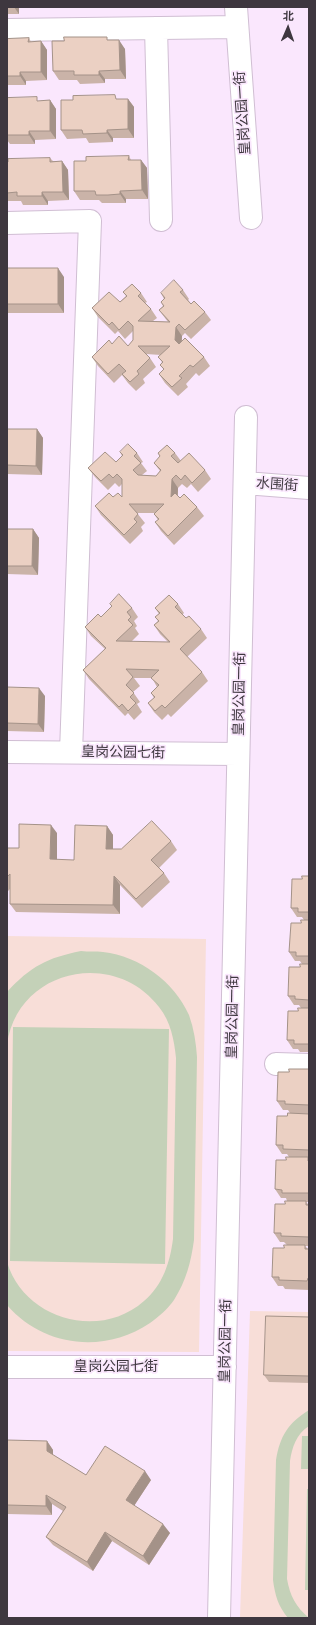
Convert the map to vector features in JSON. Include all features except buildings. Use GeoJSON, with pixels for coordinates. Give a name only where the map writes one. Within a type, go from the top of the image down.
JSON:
{"type":"FeatureCollection","features":[{"type":"Feature","properties":{"kind":"street"},"geometry":{"type":"LineString","coordinates":[[7,30],[156,28],[237,17]]}},
{"type":"Feature","properties":{"kind":"street","name":"皇岗公园一街"},"geometry":{"type":"LineString","coordinates":[[237,17],[251,218]]}},
{"type":"Feature","properties":{"kind":"street"},"geometry":{"type":"LineString","coordinates":[[156,28],[161,220]]}},
{"type":"Feature","properties":{"kind":"street"},"geometry":{"type":"LineString","coordinates":[[7,223],[90,221],[71,752]]}},
{"type":"Feature","properties":{"kind":"street","name":"皇岗公园一街"},"geometry":{"type":"LineString","coordinates":[[219,1618],[246,417]]}},
{"type":"Feature","properties":{"kind":"street","name":"水围街"},"geometry":{"type":"LineString","coordinates":[[245,483],[309,488]]}},
{"type":"Feature","properties":{"kind":"street","name":"皇岗公园七街"},"geometry":{"type":"LineString","coordinates":[[7,752],[238,754]]}},
{"type":"Feature","properties":{"kind":"street"},"geometry":{"type":"LineString","coordinates":[[276,1064],[309,1065]]}},
{"type":"Feature","properties":{"kind":"street","name":"皇岗公园七街"},"geometry":{"type":"LineString","coordinates":[[7,1367],[225,1367]]}},
{"type":"Feature","properties":{"kind":"shaded area"},"geometry":{"type":"Polygon","coordinates":[[[7,936],[206,939],[199,1352],[7,1351],[7,936]]]}},
{"type":"Feature","properties":{"kind":"shaded area"},"geometry":{"type":"Polygon","coordinates":[[[250,1311],[309,1312],[309,1618],[240,1618],[250,1311]]]}},
{"type":"Feature","properties":{"kind":"green space"},"geometry":{"type":"Polygon","coordinates":[[[81,951],[103,952],[130,959],[143,965],[165,982],[183,1003],[189,1015],[197,1057],[194,1240],[190,1264],[185,1278],[172,1303],[163,1313],[150,1323],[132,1333],[113,1339],[94,1342],[75,1341],[56,1337],[38,1330],[22,1319],[7,1305],[7,1262],[16,1282],[29,1298],[46,1310],[65,1318],[85,1321],[106,1320],[126,1313],[151,1295],[161,1280],[168,1265],[173,1239],[176,1058],[173,1038],[169,1025],[159,1007],[140,989],[118,977],[94,973],[70,975],[48,984],[29,999],[15,1019],[7,1045],[7,992],[32,969],[40,964],[58,957],[81,951]]]}},
{"type":"Feature","properties":{"kind":"green space"},"geometry":{"type":"Polygon","coordinates":[[[13,1027],[169,1029],[165,1264],[10,1261],[13,1027]]]}},
{"type":"Feature","properties":{"kind":"green space"},"geometry":{"type":"Polygon","coordinates":[[[309,1410],[309,1426],[301,1433],[295,1442],[290,1461],[287,1579],[294,1601],[300,1610],[309,1618],[288,1618],[278,1600],[273,1580],[276,1460],[280,1444],[286,1431],[290,1425],[309,1410]]]}},
{"type":"Feature","properties":{"kind":"green space"},"geometry":{"type":"Polygon","coordinates":[[[302,1436],[309,1436],[309,1469],[301,1469],[302,1436]]]}},
{"type":"Feature","properties":{"kind":"green space"},"geometry":{"type":"Polygon","coordinates":[[[307,1489],[309,1489],[309,1590],[305,1590],[307,1489]]]}}]}
